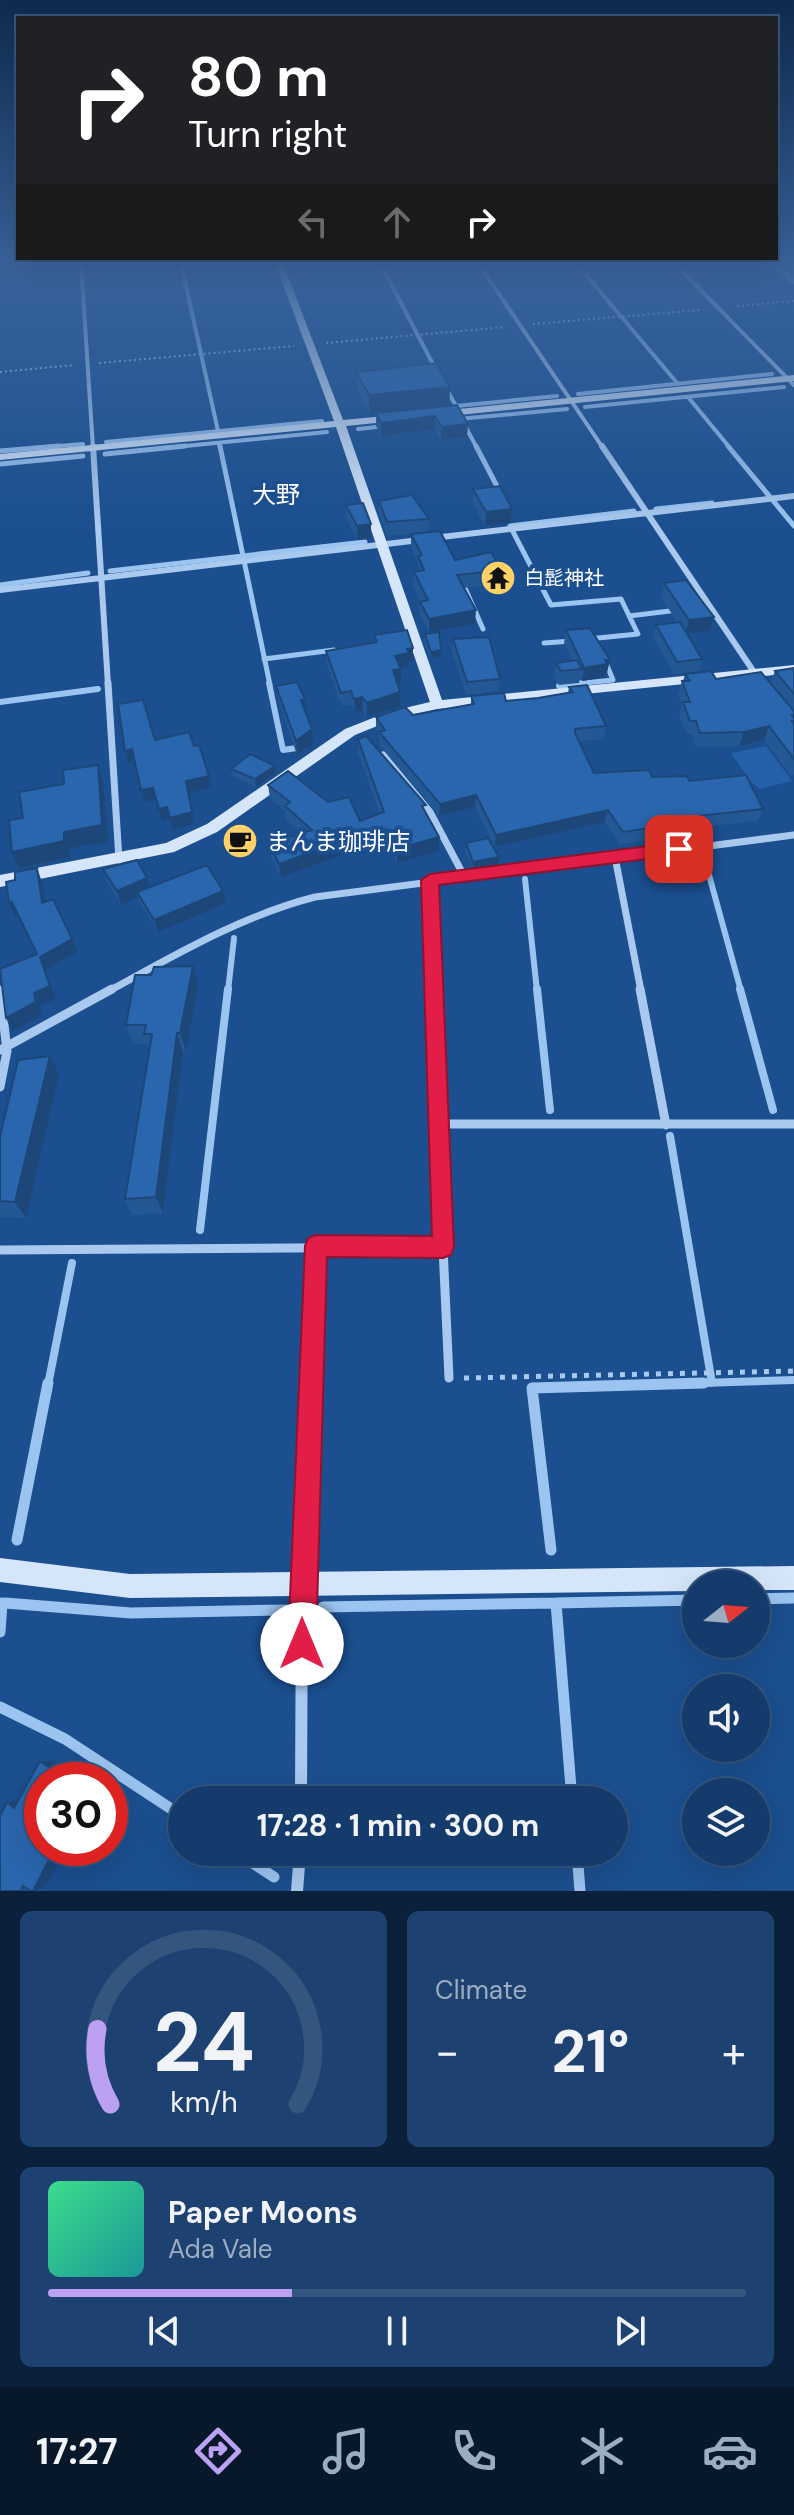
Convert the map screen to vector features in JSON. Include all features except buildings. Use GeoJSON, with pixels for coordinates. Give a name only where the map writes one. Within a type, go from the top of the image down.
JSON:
{"type":"FeatureCollection","features":[{"type":"Feature","properties":{"kind":"street"},"geometry":{"type":"LineString","coordinates":[[87,351],[119,861]]}},
{"type":"Feature","properties":{"kind":"street"},"geometry":{"type":"LineString","coordinates":[[312,351],[437,705]]}},
{"type":"Feature","properties":{"kind":"street"},"geometry":{"type":"LineString","coordinates":[[537,351],[764,686]]}},
{"type":"Feature","properties":{"kind":"street"},"geometry":{"type":"LineString","coordinates":[[762,351],[792,381]]}},
{"type":"Feature","properties":{"kind":"street"},"geometry":{"type":"LineString","coordinates":[[432,414],[792,381]]}},
{"type":"Feature","properties":{"kind":"street"},"geometry":{"type":"LineString","coordinates":[[0,457],[402,417]]}},
{"type":"Feature","properties":{"kind":"street"},"geometry":{"type":"LineString","coordinates":[[0,590],[794,496]]}},
{"type":"Feature","properties":{"kind":"street"},"geometry":{"type":"LineString","coordinates":[[0,881],[119,861],[169,848],[212,828],[393,715],[437,705],[794,669]]}},
{"type":"Feature","properties":{"kind":"street"},"geometry":{"type":"LineString","coordinates":[[379,751],[420,796],[451,842],[464,876]]}},
{"type":"Feature","properties":{"kind":"street"},"geometry":{"type":"LineString","coordinates":[[4,1048],[252,917],[315,897],[794,835]]}},
{"type":"Feature","properties":{"kind":"street"},"geometry":{"type":"LineString","coordinates":[[615,857],[666,1125]]}},
{"type":"Feature","properties":{"kind":"street"},"geometry":{"type":"LineString","coordinates":[[430,880],[449,1378]]}},
{"type":"Feature","properties":{"kind":"street"},"geometry":{"type":"LineString","coordinates":[[0,990],[6,1073],[0,1087]]}},
{"type":"Feature","properties":{"kind":"street"},"geometry":{"type":"LineString","coordinates":[[437,1124],[794,1124]]}},
{"type":"Feature","properties":{"kind":"street"},"geometry":{"type":"LineString","coordinates":[[301,1786],[302,1582],[316,1246]]}},
{"type":"Feature","properties":{"kind":"street"},"geometry":{"type":"LineString","coordinates":[[0,1250],[443,1247]]}},
{"type":"Feature","properties":{"kind":"street"},"geometry":{"type":"LineString","coordinates":[[0,1570],[130,1586],[794,1578]]}},
{"type":"Feature","properties":{"kind":"street"},"geometry":{"type":"LineString","coordinates":[[297,1891],[299,1866]]}},
{"type":"Feature","properties":{"kind":"path"},"geometry":{"type":"LineString","coordinates":[[0,372],[229,351]]}},
{"type":"Feature","properties":{"kind":"path"},"geometry":{"type":"LineString","coordinates":[[449,1378],[794,1371]]}},
{"type":"Feature","properties":{"kind":"shaded area"},"geometry":{"type":"Polygon","coordinates":[[[766,746],[792,781],[760,789],[750,781],[731,753],[766,746]]]}},
{"type":"Feature","properties":{"kind":"waterway"},"geometry":{"type":"LineString","coordinates":[[200,351],[218,431]]}},
{"type":"Feature","properties":{"kind":"waterway"},"geometry":{"type":"LineString","coordinates":[[426,351],[436,370]]}},
{"type":"Feature","properties":{"kind":"waterway"},"geometry":{"type":"LineString","coordinates":[[650,351],[678,384]]}},
{"type":"Feature","properties":{"kind":"waterway"},"geometry":{"type":"LineString","coordinates":[[678,384],[772,374]]}},
{"type":"Feature","properties":{"kind":"waterway"},"geometry":{"type":"LineString","coordinates":[[578,394],[678,384]]}},
{"type":"Feature","properties":{"kind":"waterway"},"geometry":{"type":"LineString","coordinates":[[585,407],[784,387]]}},
{"type":"Feature","properties":{"kind":"waterway"},"geometry":{"type":"LineString","coordinates":[[446,388],[456,406],[557,396]]}},
{"type":"Feature","properties":{"kind":"waterway"},"geometry":{"type":"LineString","coordinates":[[688,397],[730,448]]}},
{"type":"Feature","properties":{"kind":"waterway"},"geometry":{"type":"LineString","coordinates":[[458,419],[567,409]]}},
{"type":"Feature","properties":{"kind":"waterway"},"geometry":{"type":"LineString","coordinates":[[106,442],[322,421]]}},
{"type":"Feature","properties":{"kind":"waterway"},"geometry":{"type":"LineString","coordinates":[[464,424],[477,448]]}},
{"type":"Feature","properties":{"kind":"waterway"},"geometry":{"type":"LineString","coordinates":[[358,429],[386,426]]}},
{"type":"Feature","properties":{"kind":"waterway"},"geometry":{"type":"LineString","coordinates":[[165,448],[327,432]]}},
{"type":"Feature","properties":{"kind":"waterway"},"geometry":{"type":"LineString","coordinates":[[219,443],[220,448]]}},
{"type":"Feature","properties":{"kind":"waterway"},"geometry":{"type":"LineString","coordinates":[[59,446],[83,444]]}},
{"type":"Feature","properties":{"kind":"waterway"},"geometry":{"type":"LineString","coordinates":[[0,451],[59,446]]}},
{"type":"Feature","properties":{"kind":"waterway"},"geometry":{"type":"LineString","coordinates":[[35,448],[59,446]]}},
{"type":"Feature","properties":{"kind":"waterway"},"geometry":{"type":"LineString","coordinates":[[165,448],[185,446]]}},
{"type":"Feature","properties":{"kind":"waterway"},"geometry":{"type":"LineString","coordinates":[[220,446],[243,556]]}},
{"type":"Feature","properties":{"kind":"waterway"},"geometry":{"type":"LineString","coordinates":[[476,446],[501,494]]}},
{"type":"Feature","properties":{"kind":"waterway"},"geometry":{"type":"LineString","coordinates":[[728,446],[794,526]]}},
{"type":"Feature","properties":{"kind":"waterway"},"geometry":{"type":"LineString","coordinates":[[105,454],[165,448]]}},
{"type":"Feature","properties":{"kind":"waterway"},"geometry":{"type":"LineString","coordinates":[[0,464],[83,456]]}},
{"type":"Feature","properties":{"kind":"waterway"},"geometry":{"type":"LineString","coordinates":[[656,509],[712,503]]}},
{"type":"Feature","properties":{"kind":"waterway"},"geometry":{"type":"LineString","coordinates":[[629,616],[621,599],[551,605],[510,526],[634,511]]}},
{"type":"Feature","properties":{"kind":"waterway"},"geometry":{"type":"LineString","coordinates":[[243,556],[365,542]]}},
{"type":"Feature","properties":{"kind":"waterway"},"geometry":{"type":"LineString","coordinates":[[110,571],[243,556]]}},
{"type":"Feature","properties":{"kind":"waterway"},"geometry":{"type":"LineString","coordinates":[[243,556],[265,659]]}},
{"type":"Feature","properties":{"kind":"waterway"},"geometry":{"type":"LineString","coordinates":[[0,585],[88,573]]}},
{"type":"Feature","properties":{"kind":"waterway"},"geometry":{"type":"LineString","coordinates":[[461,579],[483,629]]}},
{"type":"Feature","properties":{"kind":"waterway"},"geometry":{"type":"LineString","coordinates":[[629,616],[678,610]]}},
{"type":"Feature","properties":{"kind":"waterway"},"geometry":{"type":"LineString","coordinates":[[588,639],[638,634],[629,616]]}},
{"type":"Feature","properties":{"kind":"waterway"},"geometry":{"type":"LineString","coordinates":[[544,643],[572,641]]}},
{"type":"Feature","properties":{"kind":"waterway"},"geometry":{"type":"LineString","coordinates":[[265,659],[334,650]]}},
{"type":"Feature","properties":{"kind":"waterway"},"geometry":{"type":"LineString","coordinates":[[265,659],[270,685]]}},
{"type":"Feature","properties":{"kind":"waterway"},"geometry":{"type":"LineString","coordinates":[[577,684],[613,680],[606,663]]}},
{"type":"Feature","properties":{"kind":"waterway"},"geometry":{"type":"LineString","coordinates":[[269,683],[283,750],[304,747]]}},
{"type":"Feature","properties":{"kind":"waterway"},"geometry":{"type":"LineString","coordinates":[[577,684],[583,683]]}},
{"type":"Feature","properties":{"kind":"waterway"},"geometry":{"type":"LineString","coordinates":[[559,686],[577,684]]}},
{"type":"Feature","properties":{"kind":"waterway"},"geometry":{"type":"LineString","coordinates":[[565,685],[577,684]]}},
{"type":"Feature","properties":{"kind":"waterway"},"geometry":{"type":"LineString","coordinates":[[0,702],[98,689]]}},
{"type":"Feature","properties":{"kind":"waterway"},"geometry":{"type":"LineString","coordinates":[[704,857],[741,991]]}},
{"type":"Feature","properties":{"kind":"waterway"},"geometry":{"type":"LineString","coordinates":[[525,879],[537,991]]}},
{"type":"Feature","properties":{"kind":"waterway"},"geometry":{"type":"LineString","coordinates":[[228,991],[234,938]]}},
{"type":"Feature","properties":{"kind":"waterway"},"geometry":{"type":"LineString","coordinates":[[200,1230],[228,989]]}},
{"type":"Feature","properties":{"kind":"waterway"},"geometry":{"type":"LineString","coordinates":[[537,989],[550,1110]]}},
{"type":"Feature","properties":{"kind":"waterway"},"geometry":{"type":"LineString","coordinates":[[740,989],[773,1110]]}},
{"type":"Feature","properties":{"kind":"waterway"},"geometry":{"type":"LineString","coordinates":[[670,1136],[712,1383]]}},
{"type":"Feature","properties":{"kind":"waterway"},"geometry":{"type":"LineString","coordinates":[[48,1385],[72,1263]]}},
{"type":"Feature","properties":{"kind":"waterway"},"geometry":{"type":"LineString","coordinates":[[712,1383],[794,1380]]}},
{"type":"Feature","properties":{"kind":"waterway"},"geometry":{"type":"LineString","coordinates":[[17,1540],[48,1383]]}},
{"type":"Feature","properties":{"kind":"waterway"},"geometry":{"type":"LineString","coordinates":[[665,1384],[704,1383]]}},
{"type":"Feature","properties":{"kind":"waterway"},"geometry":{"type":"LineString","coordinates":[[665,1384],[712,1383]]}},
{"type":"Feature","properties":{"kind":"waterway"},"geometry":{"type":"LineString","coordinates":[[551,1550],[532,1388],[665,1384]]}},
{"type":"Feature","properties":{"kind":"waterway"},"geometry":{"type":"LineString","coordinates":[[638,1385],[665,1384]]}},
{"type":"Feature","properties":{"kind":"waterway"},"geometry":{"type":"LineString","coordinates":[[770,1599],[794,1598]]}},
{"type":"Feature","properties":{"kind":"waterway"},"geometry":{"type":"LineString","coordinates":[[556,1603],[682,1600]]}},
{"type":"Feature","properties":{"kind":"waterway"},"geometry":{"type":"LineString","coordinates":[[0,1632],[2,1603]]}},
{"type":"Feature","properties":{"kind":"waterway"},"geometry":{"type":"LineString","coordinates":[[5,1603],[131,1613],[286,1610]]}},
{"type":"Feature","properties":{"kind":"waterway"},"geometry":{"type":"LineString","coordinates":[[323,1607],[556,1603]]}},
{"type":"Feature","properties":{"kind":"waterway"},"geometry":{"type":"LineString","coordinates":[[556,1603],[571,1786]]}},
{"type":"Feature","properties":{"kind":"waterway"},"geometry":{"type":"LineString","coordinates":[[0,1707],[65,1739],[168,1807]]}},
{"type":"Feature","properties":{"kind":"waterway"},"geometry":{"type":"LineString","coordinates":[[257,1866],[274,1877]]}},
{"type":"Feature","properties":{"kind":"waterway"},"geometry":{"type":"LineString","coordinates":[[578,1866],[580,1891]]}},
{"type":"Feature","properties":{"kind":"place","name":"白髭神社"},"geometry":{"type":"Point","coordinates":[498,578]}},
{"type":"Feature","properties":{"kind":"place","name":"まんま珈琲店"},"geometry":{"type":"Point","coordinates":[240,841]}},
{"type":"Feature","properties":{"kind":"district","name":"大野"},"geometry":{"type":"Point","coordinates":[276,494]}},
{"type":"Feature","properties":{"kind":"route"},"geometry":{"type":"LineString","coordinates":[[302,1644],[316,1246],[443,1247],[430,880],[679,849]]}}]}
